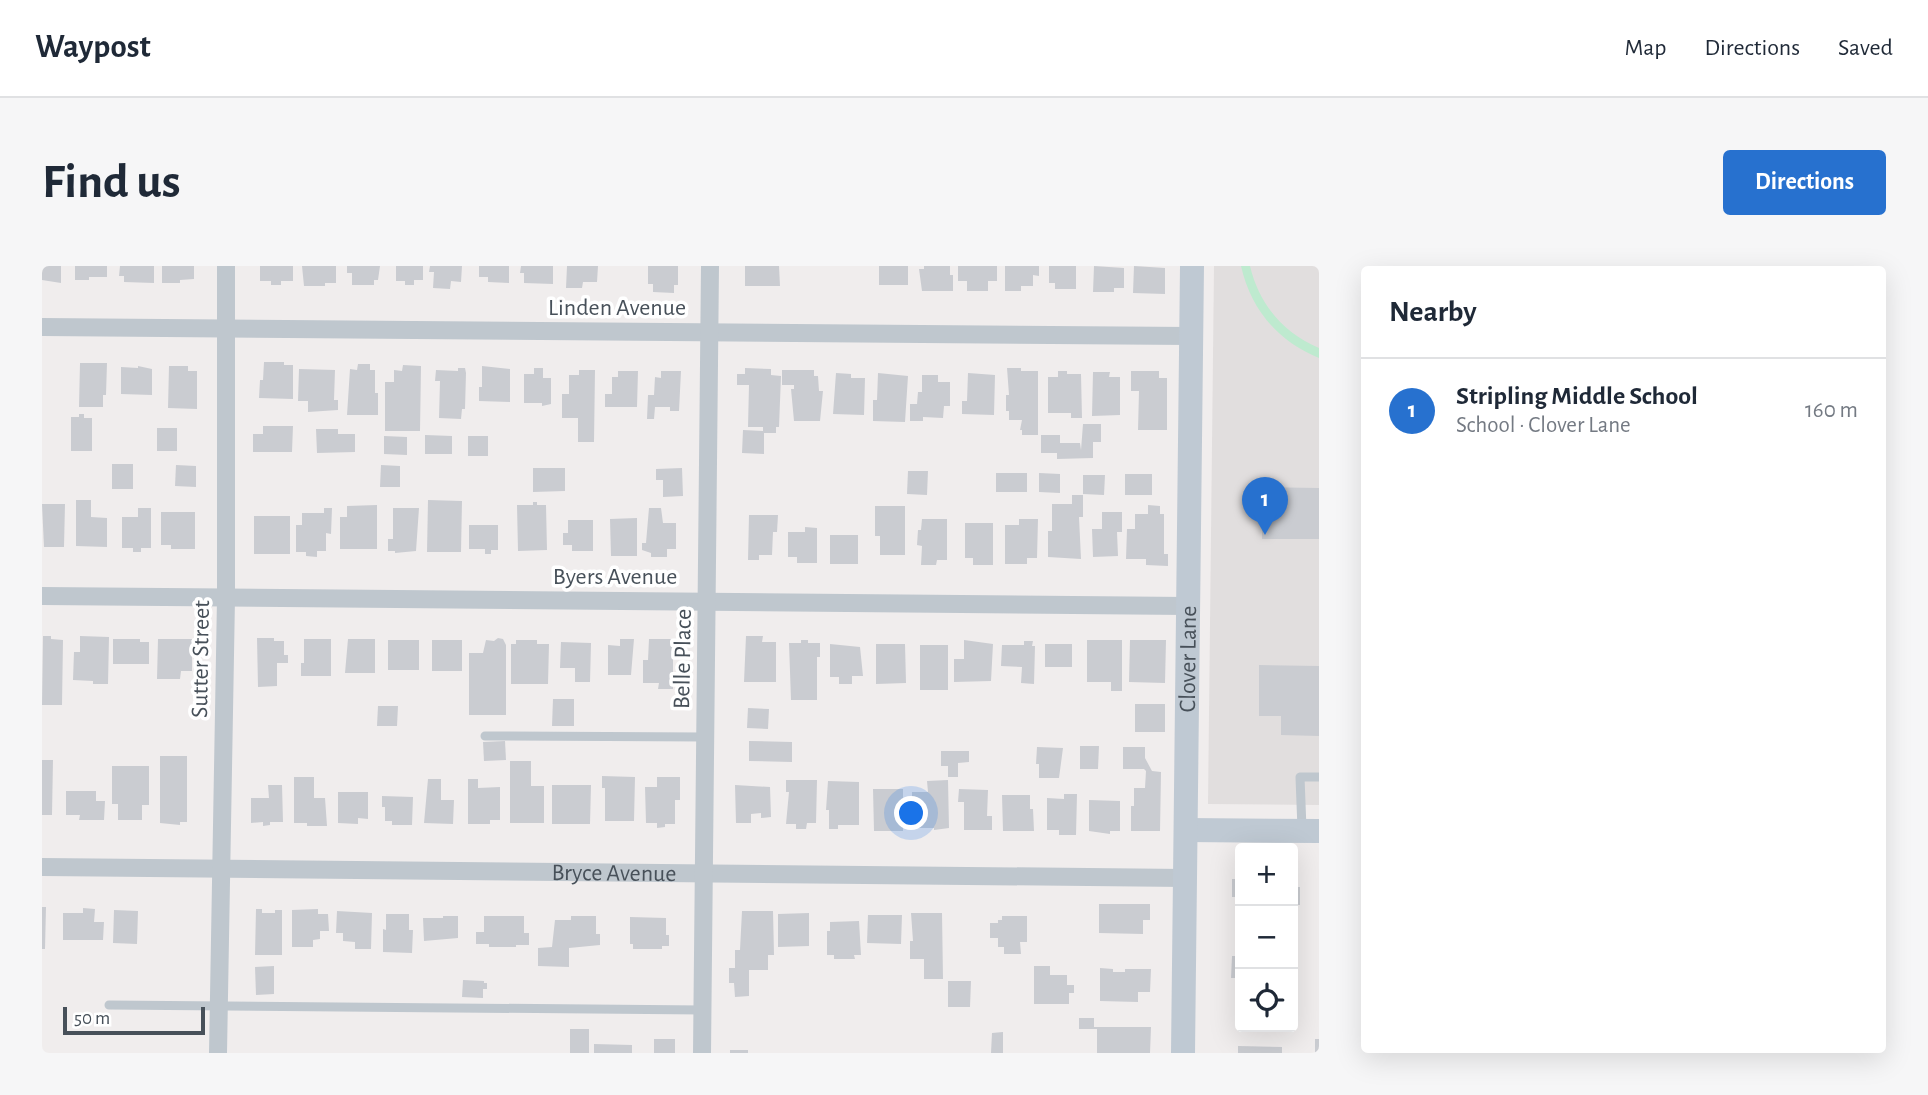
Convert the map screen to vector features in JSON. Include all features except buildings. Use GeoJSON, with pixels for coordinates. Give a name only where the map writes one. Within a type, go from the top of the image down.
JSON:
{"type":"FeatureCollection","features":[{"type":"Feature","properties":{"kind":"street","name":"Sutter Street"},"geometry":{"type":"LineString","coordinates":[[218,1053],[226,598],[226,266]]}},
{"type":"Feature","properties":{"kind":"street","name":"Belle Place"},"geometry":{"type":"LineString","coordinates":[[702,1053],[710,266]]}},
{"type":"Feature","properties":{"kind":"street","name":"Clover Lane"},"geometry":{"type":"LineString","coordinates":[[1184,1053],[1192,266]]}},
{"type":"Feature","properties":{"kind":"street","name":"Linden Avenue"},"geometry":{"type":"LineString","coordinates":[[42,327],[1191,336]]}},
{"type":"Feature","properties":{"kind":"street","name":"Byers Avenue"},"geometry":{"type":"LineString","coordinates":[[42,596],[1188,606]]}},
{"type":"Feature","properties":{"kind":"street"},"geometry":{"type":"LineString","coordinates":[[1186,830],[1311,831]]}},
{"type":"Feature","properties":{"kind":"street","name":"Bryce Avenue"},"geometry":{"type":"LineString","coordinates":[[42,867],[1185,878]]}},
{"type":"Feature","properties":{"kind":"lane"},"geometry":{"type":"LineString","coordinates":[[485,736],[705,737]]}},
{"type":"Feature","properties":{"kind":"lane"},"geometry":{"type":"LineString","coordinates":[[1311,831],[1300,777],[1319,777]]}},
{"type":"Feature","properties":{"kind":"lane"},"geometry":{"type":"LineString","coordinates":[[109,1005],[703,1010]]}},
{"type":"Feature","properties":{"kind":"shaded area"},"geometry":{"type":"Polygon","coordinates":[[[1214,266],[1319,266],[1319,805],[1208,804],[1214,266]]]}},
{"type":"Feature","properties":{"kind":"green space"},"geometry":{"type":"Polygon","coordinates":[[[1241,266],[1250,266],[1260,293],[1274,316],[1294,334],[1319,348],[1319,358],[1291,343],[1268,322],[1252,297],[1241,266]]]}},
{"type":"Feature","properties":{"kind":"place","name":"Stripling Middle School"},"geometry":{"type":"Point","coordinates":[1265,535]}}]}
